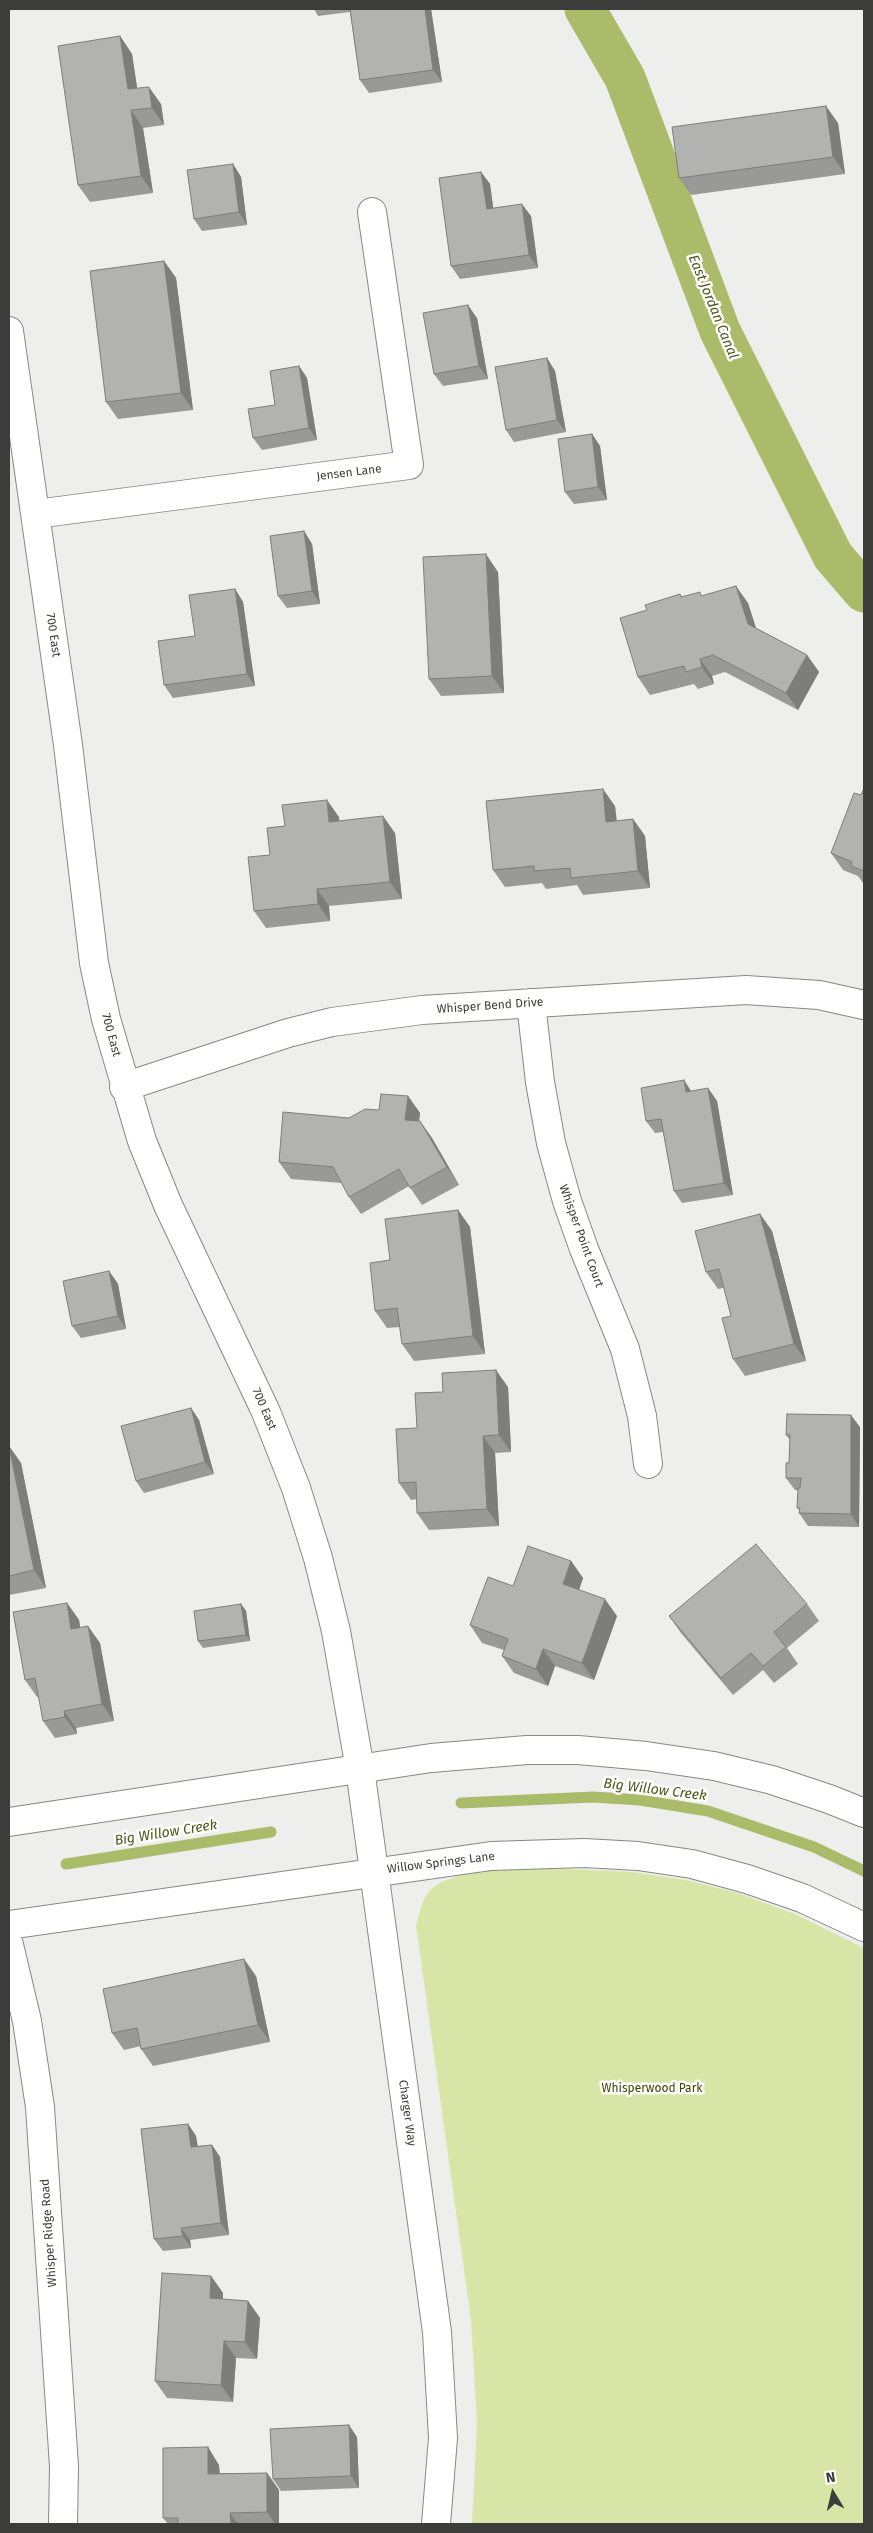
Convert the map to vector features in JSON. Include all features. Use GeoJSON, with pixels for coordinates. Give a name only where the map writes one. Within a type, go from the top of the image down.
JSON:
{"type":"FeatureCollection","features":[{"type":"Feature","properties":{"kind":"street","name":"Jensen Lane"},"geometry":{"type":"LineString","coordinates":[[36,514],[409,465],[372,212]]}},
{"type":"Feature","properties":{"kind":"street","name":"700 East"},"geometry":{"type":"LineString","coordinates":[[9,331],[13,392],[36,514],[68,746],[94,963],[106,1019],[124,1087],[142,1141],[168,1205],[266,1412],[296,1488],[336,1630],[349,1703]]}},
{"type":"Feature","properties":{"kind":"street","name":"Whisper Bend Drive"},"geometry":{"type":"LineString","coordinates":[[124,1087],[254,1043],[332,1022],[422,1010],[746,990],[818,995],[864,1005]]}},
{"type":"Feature","properties":{"kind":"street","name":"Whisper Point Court"},"geometry":{"type":"LineString","coordinates":[[531,1003],[540,1082],[551,1142],[567,1201],[581,1241],[625,1349],[642,1416],[648,1464]]}},
{"type":"Feature","properties":{"kind":"street","name":"Charger Way"},"geometry":{"type":"LineString","coordinates":[[349,1703],[360,1769],[437,2332],[443,2438],[436,2524]]}},
{"type":"Feature","properties":{"kind":"street"},"geometry":{"type":"LineString","coordinates":[[9,1822],[458,1755],[527,1750],[578,1750],[636,1755],[714,1766],[772,1780],[829,1798],[864,1813]]}},
{"type":"Feature","properties":{"kind":"street","name":"Willow Springs Lane"},"geometry":{"type":"LineString","coordinates":[[9,1925],[373,1872],[491,1856],[538,1853],[638,1856],[692,1864],[747,1879],[802,1898],[864,1927]]}},
{"type":"Feature","properties":{"kind":"street","name":"Whisper Ridge Road"},"geometry":{"type":"LineString","coordinates":[[9,1945],[27,2021],[40,2107],[64,2466],[63,2524]]}},
{"type":"Feature","properties":{"kind":"green space","name":"Whisperwood Park"},"geometry":{"type":"Polygon","coordinates":[[[527,1867],[632,1872],[686,1880],[738,1893],[795,1914],[864,1948],[864,2524],[472,2524],[477,2423],[471,2320],[416,1925],[423,1901],[430,1890],[441,1882],[471,1872],[527,1867]]]}},
{"type":"Feature","properties":{"kind":"building"},"geometry":{"type":"Polygon","coordinates":[[[350,9],[425,9],[433,70],[360,80],[350,9]]]}},
{"type":"Feature","properties":{"kind":"building"},"geometry":{"type":"Polygon","coordinates":[[[120,36],[128,89],[149,87],[152,108],[131,110],[141,176],[78,185],[58,46],[120,36]]]}},
{"type":"Feature","properties":{"kind":"building"},"geometry":{"type":"Polygon","coordinates":[[[826,106],[833,157],[679,178],[672,127],[826,106]]]}},
{"type":"Feature","properties":{"kind":"building"},"geometry":{"type":"Polygon","coordinates":[[[233,164],[239,212],[194,219],[187,170],[233,164]]]}},
{"type":"Feature","properties":{"kind":"building"},"geometry":{"type":"Polygon","coordinates":[[[481,172],[487,209],[522,204],[529,255],[451,266],[439,178],[481,172]]]}},
{"type":"Feature","properties":{"kind":"building"},"geometry":{"type":"Polygon","coordinates":[[[164,261],[181,393],[106,402],[90,271],[164,261]]]}},
{"type":"Feature","properties":{"kind":"building"},"geometry":{"type":"Polygon","coordinates":[[[468,305],[479,366],[434,374],[423,313],[468,305]]]}},
{"type":"Feature","properties":{"kind":"building"},"geometry":{"type":"Polygon","coordinates":[[[547,358],[557,420],[506,430],[495,367],[547,358]]]}},
{"type":"Feature","properties":{"kind":"building"},"geometry":{"type":"Polygon","coordinates":[[[299,366],[309,428],[253,438],[248,409],[275,405],[270,371],[299,366]]]}},
{"type":"Feature","properties":{"kind":"building"},"geometry":{"type":"Polygon","coordinates":[[[592,434],[598,487],[565,492],[558,439],[592,434]]]}},
{"type":"Feature","properties":{"kind":"building"},"geometry":{"type":"Polygon","coordinates":[[[304,531],[312,591],[278,596],[270,536],[304,531]]]}},
{"type":"Feature","properties":{"kind":"building"},"geometry":{"type":"Polygon","coordinates":[[[486,554],[492,676],[429,679],[423,557],[486,554]]]}},
{"type":"Feature","properties":{"kind":"building"},"geometry":{"type":"Polygon","coordinates":[[[736,586],[748,624],[807,655],[786,693],[713,655],[700,659],[702,667],[686,672],[684,666],[638,677],[620,618],[647,610],[645,605],[680,594],[681,597],[700,592],[701,596],[736,586]]]}},
{"type":"Feature","properties":{"kind":"building"},"geometry":{"type":"Polygon","coordinates":[[[235,589],[247,674],[164,685],[158,641],[195,636],[189,595],[235,589]]]}},
{"type":"Feature","properties":{"kind":"building"},"geometry":{"type":"Polygon","coordinates":[[[864,788],[864,871],[851,866],[852,862],[831,853],[854,793],[861,795],[864,788]]]}},
{"type":"Feature","properties":{"kind":"building"},"geometry":{"type":"Polygon","coordinates":[[[603,789],[606,822],[633,819],[638,871],[571,878],[570,868],[534,871],[534,866],[493,870],[486,801],[603,789]]]}},
{"type":"Feature","properties":{"kind":"building"},"geometry":{"type":"Polygon","coordinates":[[[327,800],[329,822],[383,816],[390,882],[317,889],[318,904],[254,911],[248,857],[270,855],[267,828],[285,826],[282,805],[327,800]]]}},
{"type":"Feature","properties":{"kind":"building"},"geometry":{"type":"Polygon","coordinates":[[[684,1080],[686,1092],[708,1088],[724,1183],[674,1191],[661,1119],[646,1121],[641,1088],[684,1080]]]}},
{"type":"Feature","properties":{"kind":"building"},"geometry":{"type":"Polygon","coordinates":[[[381,1094],[408,1096],[405,1120],[420,1121],[447,1167],[410,1188],[399,1169],[349,1197],[333,1167],[279,1162],[283,1112],[349,1118],[365,1109],[379,1110],[381,1094]]]}},
{"type":"Feature","properties":{"kind":"building"},"geometry":{"type":"Polygon","coordinates":[[[458,1210],[473,1336],[402,1344],[397,1308],[375,1311],[370,1263],[390,1260],[385,1219],[458,1210]]]}},
{"type":"Feature","properties":{"kind":"building"},"geometry":{"type":"Polygon","coordinates":[[[760,1214],[794,1344],[733,1359],[722,1318],[731,1316],[719,1269],[706,1272],[695,1231],[760,1214]]]}},
{"type":"Feature","properties":{"kind":"building"},"geometry":{"type":"Polygon","coordinates":[[[109,1271],[118,1316],[72,1326],[63,1281],[109,1271]]]}},
{"type":"Feature","properties":{"kind":"building"},"geometry":{"type":"Polygon","coordinates":[[[496,1370],[499,1435],[483,1436],[487,1509],[417,1513],[416,1482],[399,1483],[396,1429],[417,1428],[415,1393],[443,1392],[442,1373],[496,1370]]]}},
{"type":"Feature","properties":{"kind":"building"},"geometry":{"type":"Polygon","coordinates":[[[191,1408],[205,1462],[136,1481],[121,1426],[191,1408]]]}},
{"type":"Feature","properties":{"kind":"building"},"geometry":{"type":"Polygon","coordinates":[[[787,1414],[851,1415],[851,1514],[799,1513],[800,1508],[797,1508],[798,1488],[800,1488],[801,1478],[786,1478],[786,1463],[789,1463],[790,1435],[786,1435],[787,1414]]]}},
{"type":"Feature","properties":{"kind":"building"},"geometry":{"type":"Polygon","coordinates":[[[9,1446],[34,1570],[9,1576],[9,1446]]]}},
{"type":"Feature","properties":{"kind":"building"},"geometry":{"type":"Polygon","coordinates":[[[756,1544],[807,1604],[774,1632],[786,1647],[763,1666],[751,1653],[721,1678],[669,1616],[756,1544]]]}},
{"type":"Feature","properties":{"kind":"building"},"geometry":{"type":"Polygon","coordinates":[[[528,1546],[571,1561],[563,1584],[605,1599],[582,1663],[543,1649],[536,1669],[502,1656],[508,1639],[470,1625],[488,1577],[513,1586],[528,1546]]]}},
{"type":"Feature","properties":{"kind":"building"},"geometry":{"type":"Polygon","coordinates":[[[67,1603],[71,1629],[88,1626],[102,1704],[64,1711],[65,1717],[43,1721],[35,1678],[25,1680],[13,1612],[67,1603]]]}},
{"type":"Feature","properties":{"kind":"building"},"geometry":{"type":"Polygon","coordinates":[[[241,1604],[246,1635],[198,1641],[194,1611],[241,1604]]]}},
{"type":"Feature","properties":{"kind":"building"},"geometry":{"type":"Polygon","coordinates":[[[244,1959],[258,2025],[141,2049],[137,2028],[112,2033],[103,1989],[244,1959]]]}},
{"type":"Feature","properties":{"kind":"building"},"geometry":{"type":"Polygon","coordinates":[[[188,2124],[191,2147],[212,2145],[221,2223],[181,2228],[183,2236],[154,2239],[141,2129],[188,2124]]]}},
{"type":"Feature","properties":{"kind":"building"},"geometry":{"type":"Polygon","coordinates":[[[162,2273],[211,2276],[210,2298],[248,2301],[245,2342],[224,2341],[221,2385],[155,2381],[162,2273]]]}},
{"type":"Feature","properties":{"kind":"building"},"geometry":{"type":"Polygon","coordinates":[[[349,2425],[351,2476],[273,2479],[270,2429],[349,2425]]]}},
{"type":"Feature","properties":{"kind":"building"},"geometry":{"type":"Polygon","coordinates":[[[208,2447],[208,2474],[267,2473],[267,2512],[230,2513],[231,2524],[178,2524],[178,2518],[163,2518],[163,2448],[208,2447]]]}},
{"type":"Feature","properties":{"kind":"waterway","name":"East Jordan Canal"},"geometry":{"type":"LineString","coordinates":[[585,9],[625,78],[720,331],[833,556],[864,592]]}},
{"type":"Feature","properties":{"kind":"waterway","name":"Big Willow Creek"},"geometry":{"type":"LineString","coordinates":[[461,1803],[593,1797],[640,1800],[708,1811],[814,1847],[864,1871]]}},
{"type":"Feature","properties":{"kind":"waterway","name":"Big Willow Creek"},"geometry":{"type":"LineString","coordinates":[[66,1864],[271,1832]]}}]}
